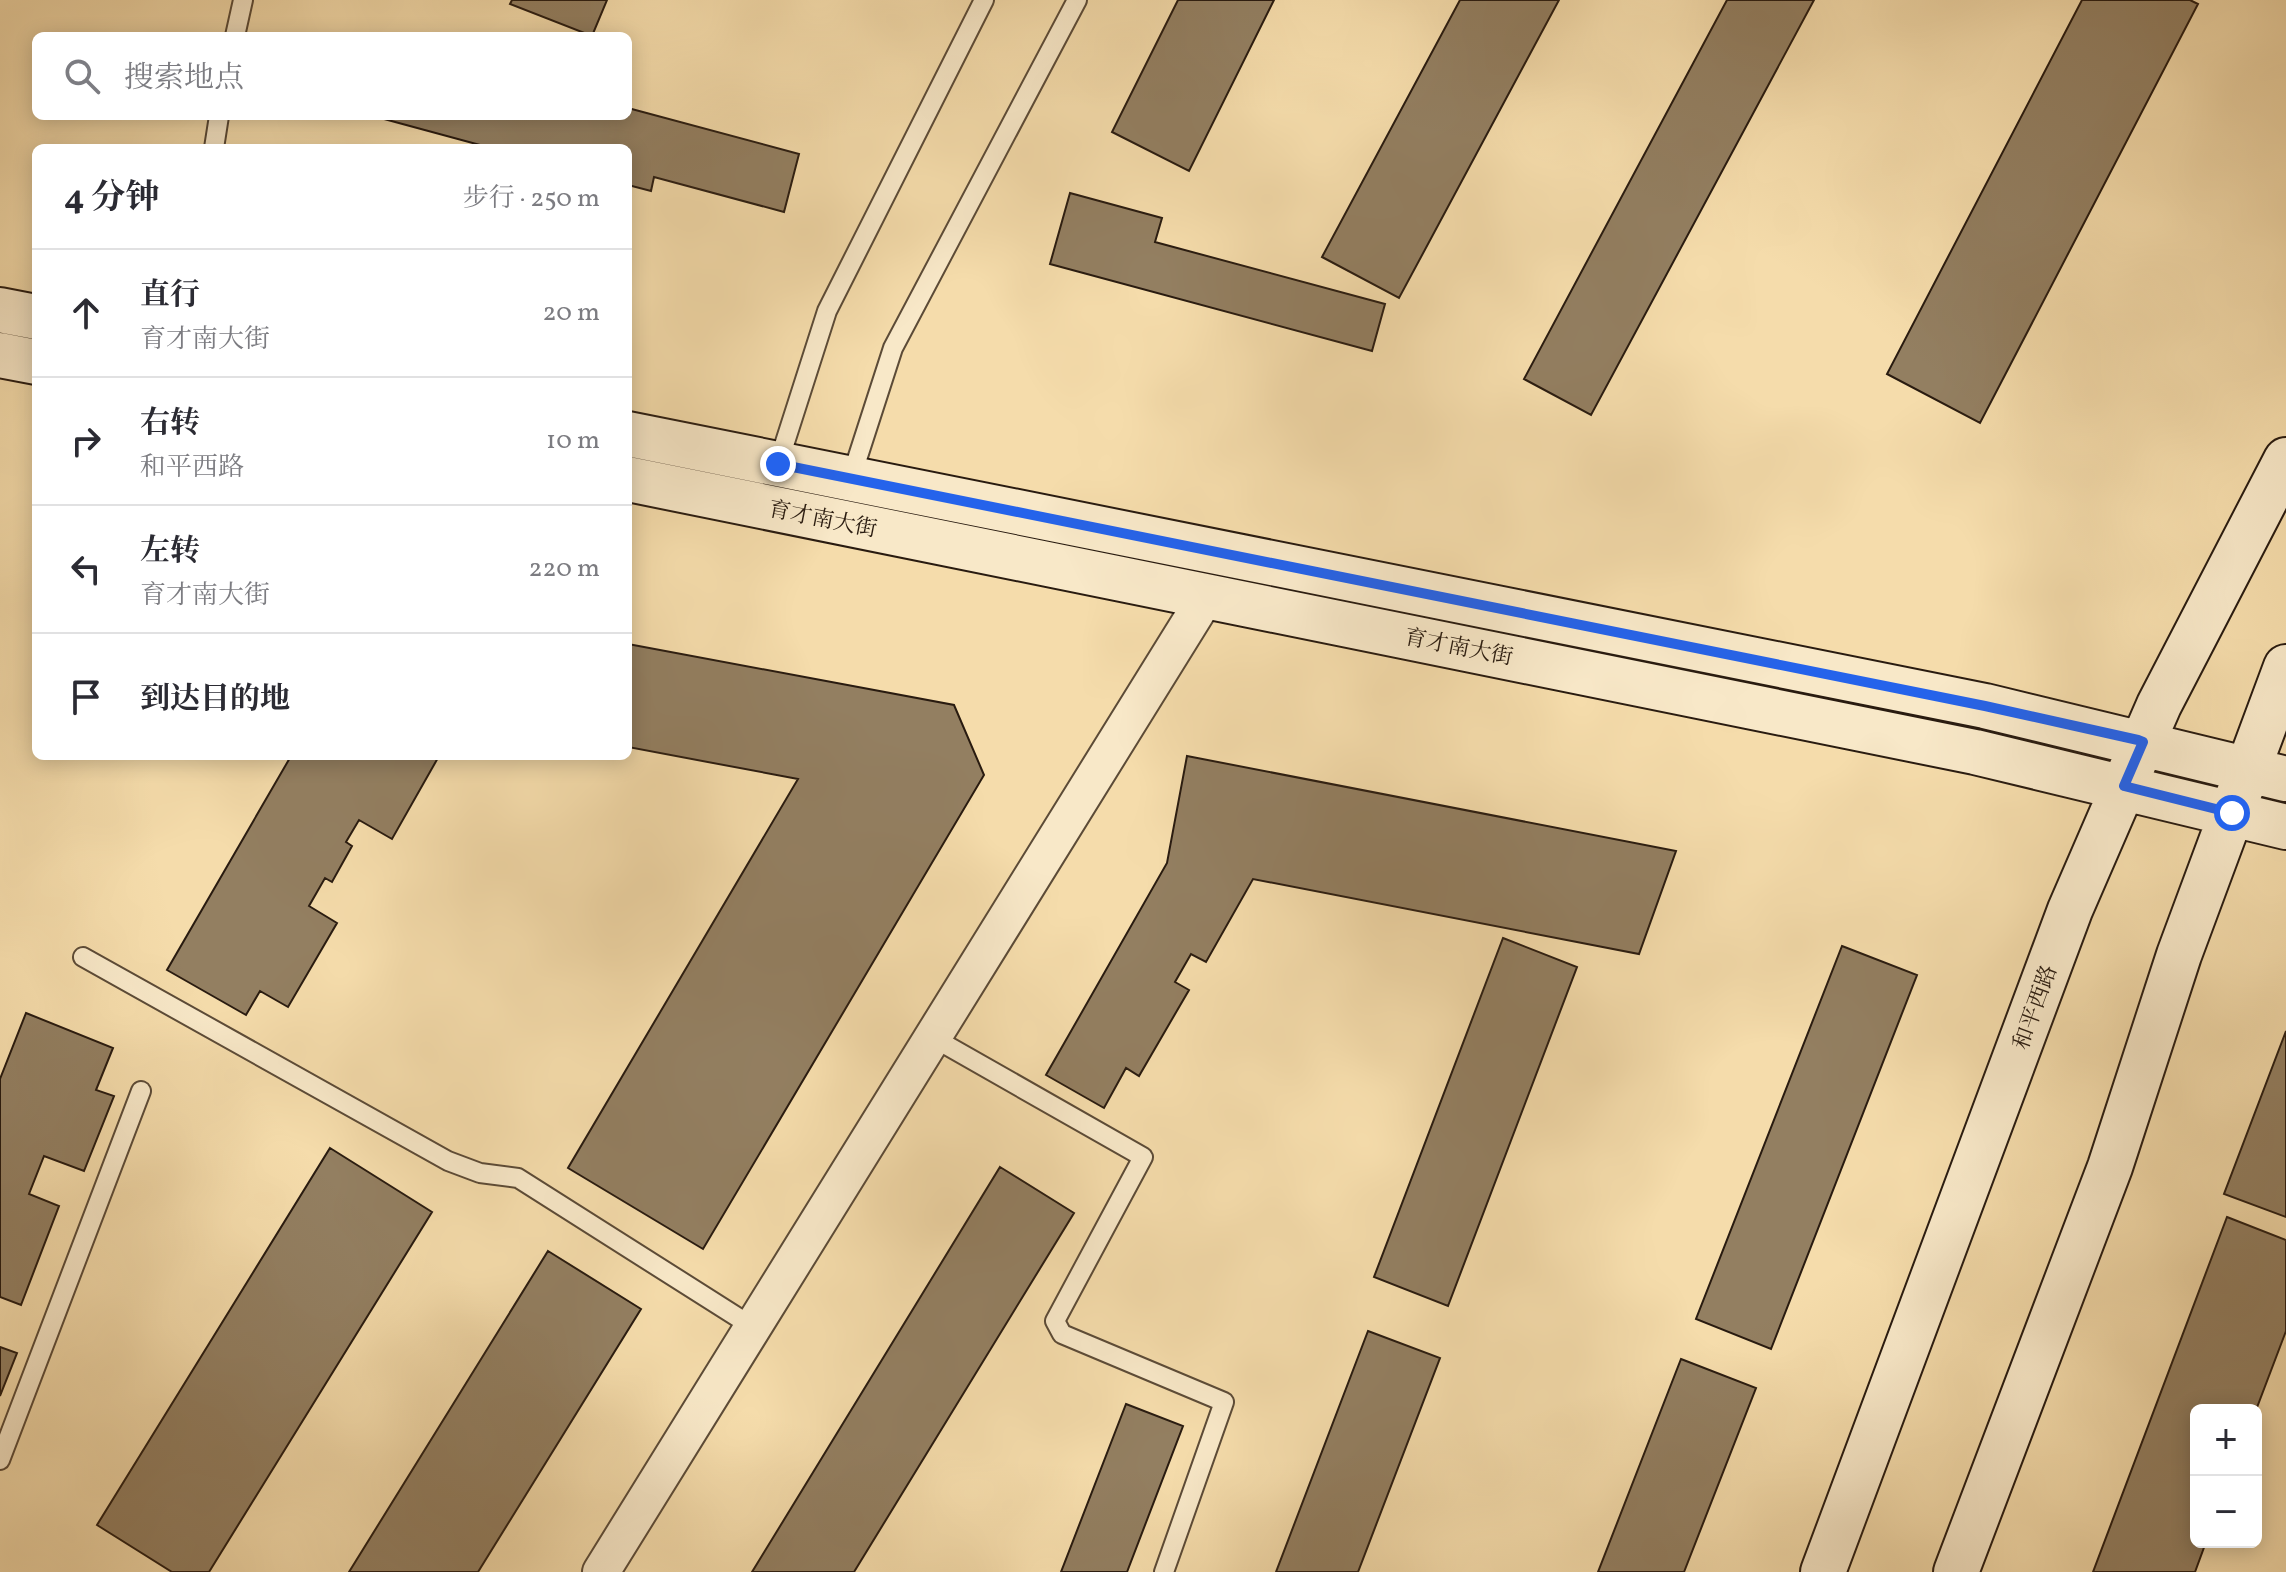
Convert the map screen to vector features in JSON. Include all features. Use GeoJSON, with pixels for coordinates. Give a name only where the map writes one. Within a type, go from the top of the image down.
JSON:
{"type":"FeatureCollection","features":[{"type":"Feature","properties":{"kind":"main road"},"geometry":{"type":"LineString","coordinates":[[0,310],[32,316]]}},
{"type":"Feature","properties":{"kind":"main road"},"geometry":{"type":"LineString","coordinates":[[0,355],[32,361]]}},
{"type":"Feature","properties":{"kind":"main road","name":"育才南大街"},"geometry":{"type":"LineString","coordinates":[[632,435],[1985,706],[2267,774]]}},
{"type":"Feature","properties":{"kind":"main road","name":"和平西路"},"geometry":{"type":"LineString","coordinates":[[1823,1572],[2070,910],[2143,742],[2242,539],[2286,460]]}},
{"type":"Feature","properties":{"kind":"main road","name":"育才南大街"},"geometry":{"type":"LineString","coordinates":[[632,480],[1207,595],[2124,786],[2286,827]]}},
{"type":"Feature","properties":{"kind":"main road"},"geometry":{"type":"LineString","coordinates":[[1956,1572],[2110,1167],[2179,955],[2232,813],[2267,774],[2286,667]]}},
{"type":"Feature","properties":{"kind":"street"},"geometry":{"type":"LineString","coordinates":[[601,1572],[1207,595]]}},
{"type":"Feature","properties":{"kind":"lane"},"geometry":{"type":"LineString","coordinates":[[236,32],[243,0]]}},
{"type":"Feature","properties":{"kind":"lane"},"geometry":{"type":"LineString","coordinates":[[778,464],[827,311],[984,0]]}},
{"type":"Feature","properties":{"kind":"lane"},"geometry":{"type":"LineString","coordinates":[[851,478],[893,348],[1077,0]]}},
{"type":"Feature","properties":{"kind":"lane"},"geometry":{"type":"LineString","coordinates":[[215,144],[218,120]]}},
{"type":"Feature","properties":{"kind":"lane"},"geometry":{"type":"LineString","coordinates":[[83,957],[448,1161],[480,1173],[518,1178],[753,1327]]}},
{"type":"Feature","properties":{"kind":"lane"},"geometry":{"type":"LineString","coordinates":[[932,1037],[1143,1157],[1055,1321],[1062,1334],[1224,1402],[1164,1572]]}},
{"type":"Feature","properties":{"kind":"lane"},"geometry":{"type":"LineString","coordinates":[[0,1460],[141,1091]]}},
{"type":"Feature","properties":{"kind":"building"},"geometry":{"type":"Polygon","coordinates":[[[512,0],[607,0],[594,32],[582,32],[510,4],[512,0]]]}},
{"type":"Feature","properties":{"kind":"building"},"geometry":{"type":"Polygon","coordinates":[[[1178,0],[1274,0],[1189,171],[1112,132],[1178,0]]]}},
{"type":"Feature","properties":{"kind":"building"},"geometry":{"type":"Polygon","coordinates":[[[1460,0],[1559,0],[1399,298],[1322,257],[1460,0]]]}},
{"type":"Feature","properties":{"kind":"building"},"geometry":{"type":"Polygon","coordinates":[[[1727,0],[1814,0],[1591,415],[1524,379],[1727,0]]]}},
{"type":"Feature","properties":{"kind":"building"},"geometry":{"type":"Polygon","coordinates":[[[2082,0],[2190,0],[2198,4],[1980,423],[1887,374],[2082,0]]]}},
{"type":"Feature","properties":{"kind":"building"},"geometry":{"type":"Polygon","coordinates":[[[632,109],[799,154],[784,212],[654,177],[651,191],[632,186],[632,144],[476,144],[388,120],[632,120],[632,109]]]}},
{"type":"Feature","properties":{"kind":"building"},"geometry":{"type":"Polygon","coordinates":[[[1070,193],[1162,218],[1155,242],[1385,304],[1372,351],[1050,264],[1070,193]]]}},
{"type":"Feature","properties":{"kind":"building"},"geometry":{"type":"Polygon","coordinates":[[[632,645],[954,705],[984,775],[703,1249],[568,1168],[798,779],[632,748],[632,645]]]}},
{"type":"Feature","properties":{"kind":"building"},"geometry":{"type":"Polygon","coordinates":[[[1187,756],[1676,851],[1639,954],[1253,879],[1206,962],[1191,954],[1175,982],[1189,990],[1139,1076],[1126,1068],[1104,1108],[1046,1075],[1167,863],[1187,756]]]}},
{"type":"Feature","properties":{"kind":"building"},"geometry":{"type":"Polygon","coordinates":[[[289,760],[437,760],[392,839],[359,820],[346,842],[352,846],[332,882],[325,878],[309,906],[337,923],[288,1007],[260,991],[246,1015],[167,970],[289,760]]]}},
{"type":"Feature","properties":{"kind":"building"},"geometry":{"type":"Polygon","coordinates":[[[1503,938],[1577,967],[1448,1306],[1374,1277],[1503,938]]]}},
{"type":"Feature","properties":{"kind":"building"},"geometry":{"type":"Polygon","coordinates":[[[1842,946],[1917,975],[1771,1349],[1696,1319],[1842,946]]]}},
{"type":"Feature","properties":{"kind":"building"},"geometry":{"type":"Polygon","coordinates":[[[26,1013],[113,1048],[96,1090],[114,1096],[84,1171],[44,1156],[29,1194],[59,1206],[21,1305],[0,1297],[0,1079],[26,1013]]]}},
{"type":"Feature","properties":{"kind":"building"},"geometry":{"type":"Polygon","coordinates":[[[2286,1031],[2286,1217],[2224,1194],[2286,1031]]]}},
{"type":"Feature","properties":{"kind":"building"},"geometry":{"type":"Polygon","coordinates":[[[330,1148],[432,1212],[209,1572],[172,1572],[97,1525],[330,1148]]]}},
{"type":"Feature","properties":{"kind":"building"},"geometry":{"type":"Polygon","coordinates":[[[1000,1167],[1074,1213],[854,1572],[752,1572],[1000,1167]]]}},
{"type":"Feature","properties":{"kind":"building"},"geometry":{"type":"Polygon","coordinates":[[[2227,1217],[2286,1240],[2286,1331],[2258,1404],[2190,1404],[2190,1548],[2204,1548],[2195,1572],[2093,1572],[2227,1217]]]}},
{"type":"Feature","properties":{"kind":"building"},"geometry":{"type":"Polygon","coordinates":[[[548,1251],[641,1309],[478,1572],[349,1572],[548,1251]]]}},
{"type":"Feature","properties":{"kind":"building"},"geometry":{"type":"Polygon","coordinates":[[[1368,1331],[1440,1358],[1358,1572],[1276,1572],[1368,1331]]]}},
{"type":"Feature","properties":{"kind":"building"},"geometry":{"type":"Polygon","coordinates":[[[0,1347],[17,1353],[0,1396],[0,1347]]]}},
{"type":"Feature","properties":{"kind":"building"},"geometry":{"type":"Polygon","coordinates":[[[1681,1359],[1756,1388],[1684,1572],[1598,1572],[1681,1359]]]}},
{"type":"Feature","properties":{"kind":"building"},"geometry":{"type":"Polygon","coordinates":[[[1126,1404],[1183,1426],[1127,1572],[1061,1572],[1126,1404]]]}},
{"type":"Feature","properties":{"kind":"route"},"geometry":{"type":"LineString","coordinates":[[778,464],[1985,706],[2138,740],[2143,742],[2124,786],[2232,813]]}}]}
